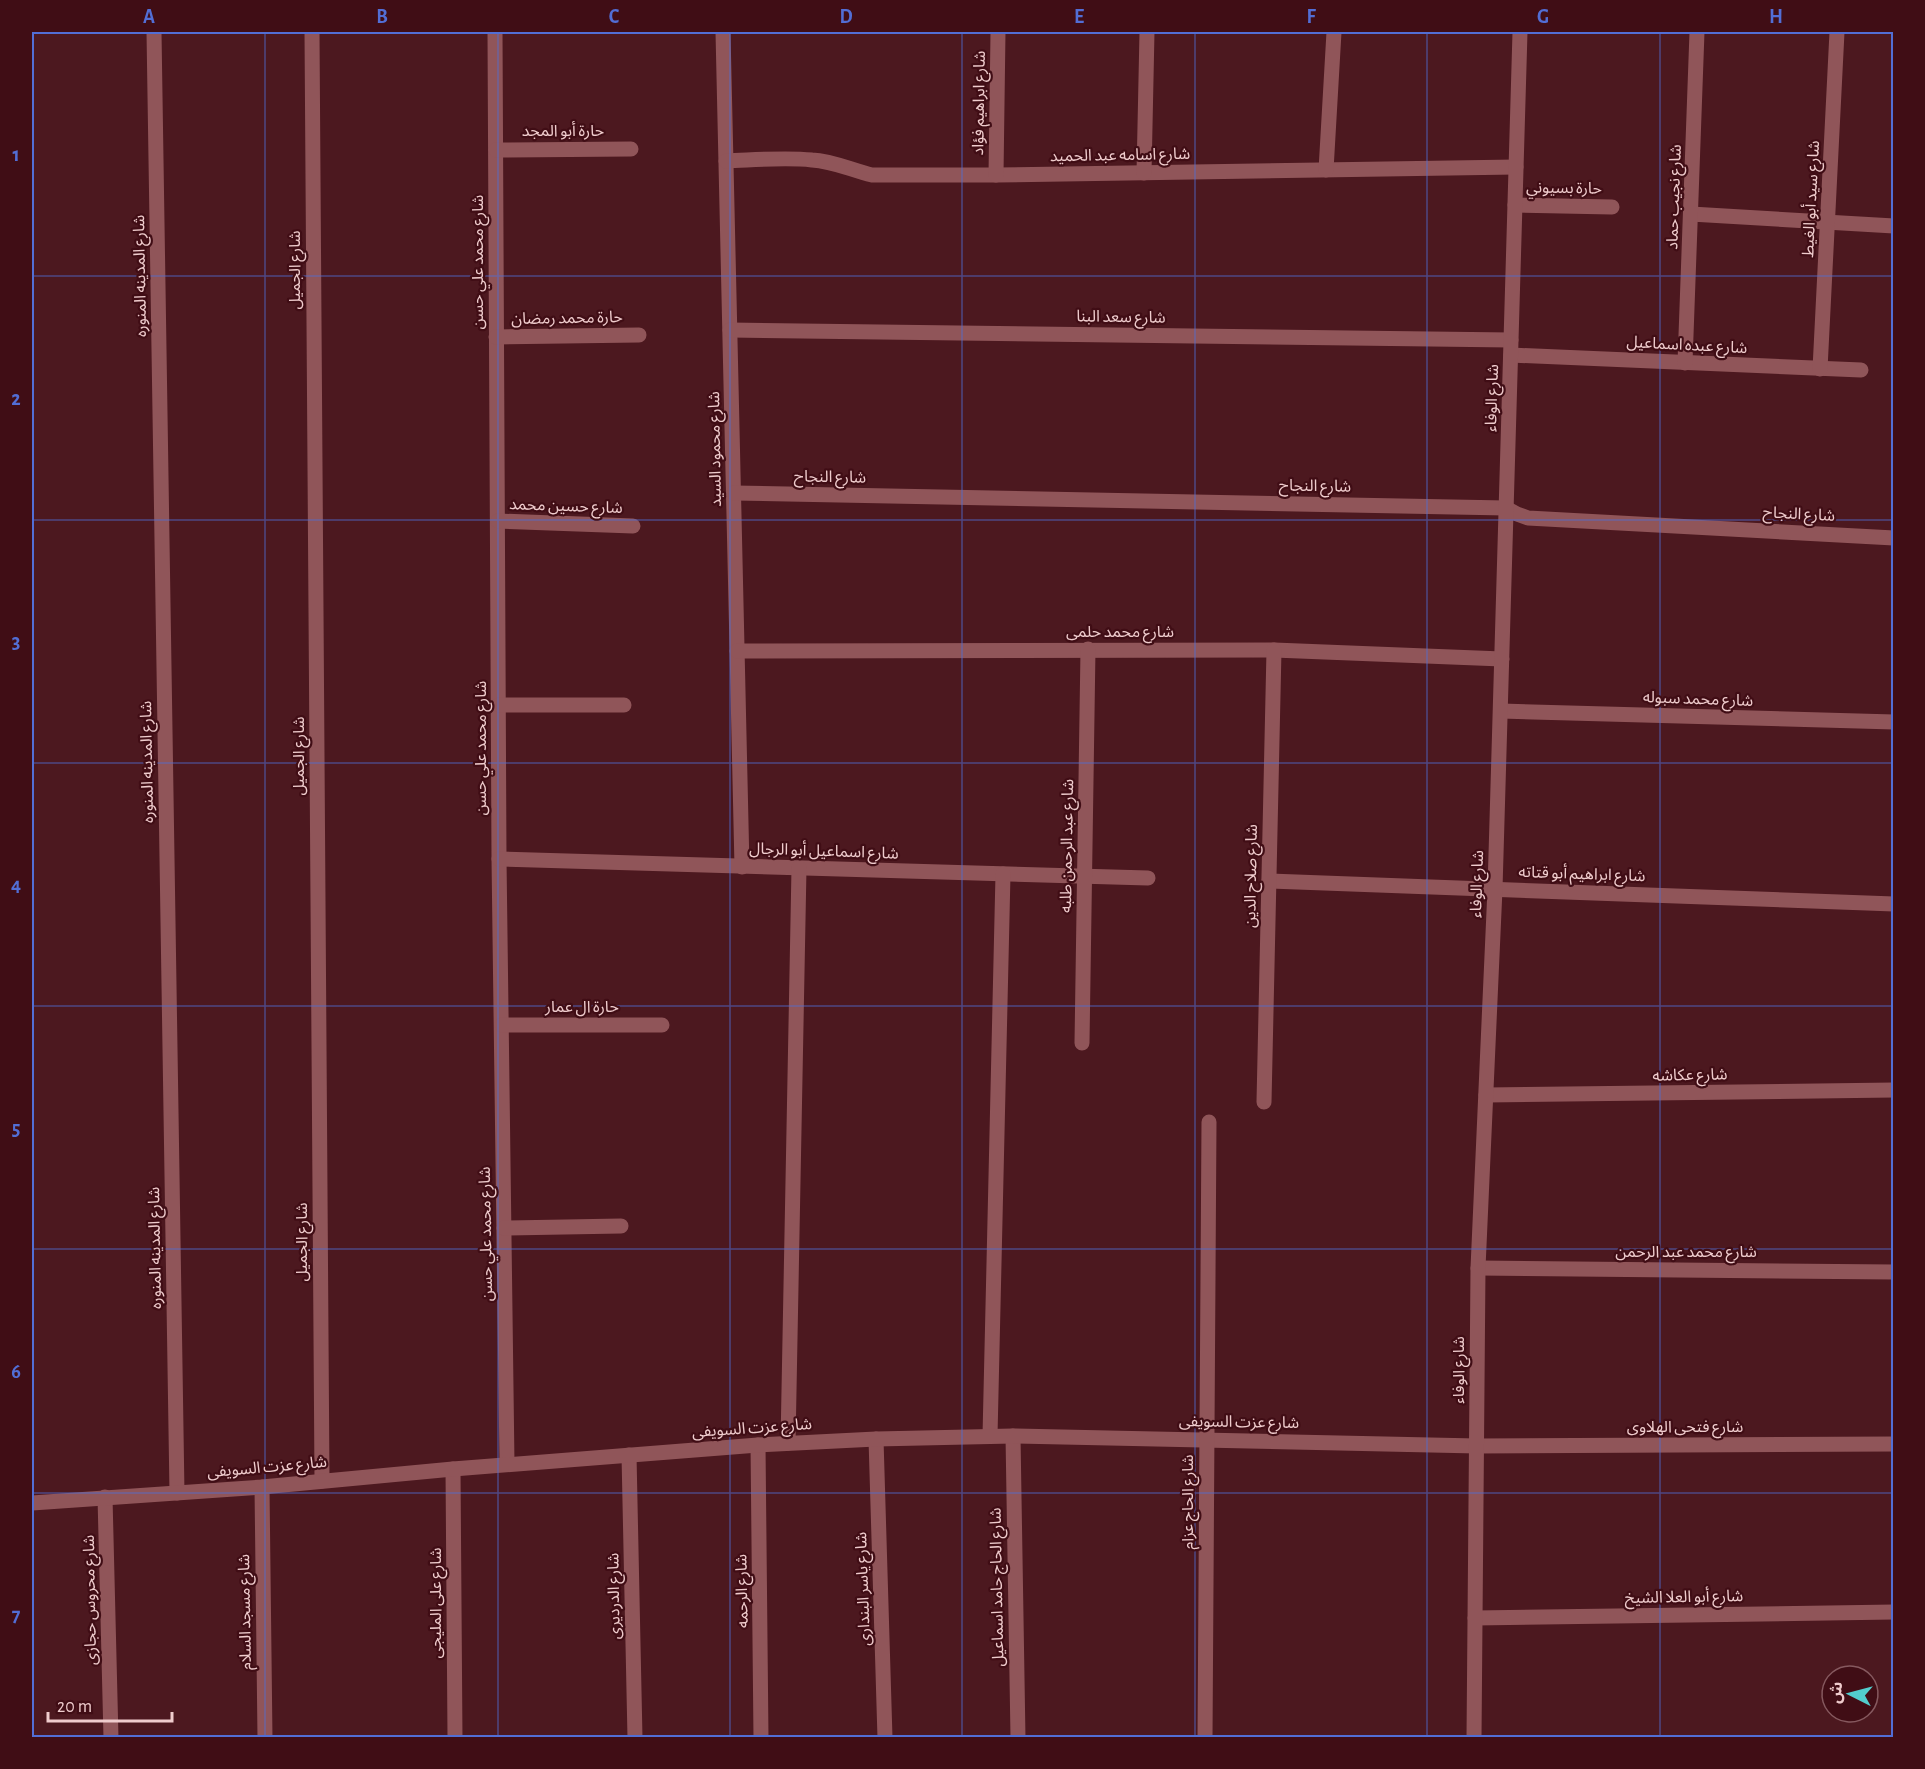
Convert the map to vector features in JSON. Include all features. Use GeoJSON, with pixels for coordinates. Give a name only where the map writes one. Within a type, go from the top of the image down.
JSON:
{"type":"FeatureCollection","features":[{"type":"Feature","properties":{"kind":"street","name":"شارع المدينه المنوره"},"geometry":{"type":"LineString","coordinates":[[154,32],[177,1493]]}},
{"type":"Feature","properties":{"kind":"street","name":"شارع الجميل"},"geometry":{"type":"LineString","coordinates":[[312,32],[322,1481]]}},
{"type":"Feature","properties":{"kind":"street","name":"شارع محمد علي حسن"},"geometry":{"type":"LineString","coordinates":[[495,32],[499,859],[507,1464]]}},
{"type":"Feature","properties":{"kind":"street","name":"شارع محمود السيد"},"geometry":{"type":"LineString","coordinates":[[723,32],[742,867]]}},
{"type":"Feature","properties":{"kind":"street","name":"شارع ابراهيم فؤاد"},"geometry":{"type":"LineString","coordinates":[[996,175],[998,32]]}},
{"type":"Feature","properties":{"kind":"street"},"geometry":{"type":"LineString","coordinates":[[1144,172],[1147,32]]}},
{"type":"Feature","properties":{"kind":"street"},"geometry":{"type":"LineString","coordinates":[[1326,170],[1334,32]]}},
{"type":"Feature","properties":{"kind":"street","name":"شارع الوفاء"},"geometry":{"type":"LineString","coordinates":[[1474,1737],[1478,1268],[1495,889],[1520,32]]}},
{"type":"Feature","properties":{"kind":"street","name":"شارع نجيب حماد"},"geometry":{"type":"LineString","coordinates":[[1685,363],[1697,32]]}},
{"type":"Feature","properties":{"kind":"street","name":"شارع سيد أبو الغيط"},"geometry":{"type":"LineString","coordinates":[[1820,369],[1837,32]]}},
{"type":"Feature","properties":{"kind":"street","name":"حارة أبو المجد"},"geometry":{"type":"LineString","coordinates":[[496,150],[631,149]]}},
{"type":"Feature","properties":{"kind":"street","name":"شارع اسامه عبد الحميد"},"geometry":{"type":"LineString","coordinates":[[726,161],[811,159],[840,164],[872,175],[1516,167]]}},
{"type":"Feature","properties":{"kind":"street","name":"حارة بسيوني"},"geometry":{"type":"LineString","coordinates":[[1515,205],[1612,207]]}},
{"type":"Feature","properties":{"kind":"street"},"geometry":{"type":"LineString","coordinates":[[1691,214],[1893,226]]}},
{"type":"Feature","properties":{"kind":"street","name":"شارع سعد البنا"},"geometry":{"type":"LineString","coordinates":[[730,330],[1511,348]]}},
{"type":"Feature","properties":{"kind":"street","name":"حارة محمد رمضان"},"geometry":{"type":"LineString","coordinates":[[496,337],[639,335]]}},
{"type":"Feature","properties":{"kind":"street","name":"شارع عبده اسماعيل"},"geometry":{"type":"LineString","coordinates":[[1511,348],[1685,363],[1861,370]]}},
{"type":"Feature","properties":{"kind":"street","name":"شارع النجاح"},"geometry":{"type":"LineString","coordinates":[[734,493],[1506,508],[1528,518],[1893,538]]}},
{"type":"Feature","properties":{"kind":"street","name":"شارع حسين محمد"},"geometry":{"type":"LineString","coordinates":[[498,521],[633,526]]}},
{"type":"Feature","properties":{"kind":"street","name":"شارع عبد الرحمن طلبه"},"geometry":{"type":"LineString","coordinates":[[1082,1043],[1088,650]]}},
{"type":"Feature","properties":{"kind":"street","name":"شارع محمد حلمى"},"geometry":{"type":"LineString","coordinates":[[737,651],[1274,650],[1502,659]]}},
{"type":"Feature","properties":{"kind":"street","name":"شارع صلاح الدين"},"geometry":{"type":"LineString","coordinates":[[1264,1102],[1274,650]]}},
{"type":"Feature","properties":{"kind":"street"},"geometry":{"type":"LineString","coordinates":[[499,705],[624,705]]}},
{"type":"Feature","properties":{"kind":"street","name":"شارع محمد سبوله"},"geometry":{"type":"LineString","coordinates":[[1501,711],[1893,722]]}},
{"type":"Feature","properties":{"kind":"street","name":"شارع اسماعيل أبو الرجال"},"geometry":{"type":"LineString","coordinates":[[499,859],[1148,878]]}},
{"type":"Feature","properties":{"kind":"street"},"geometry":{"type":"LineString","coordinates":[[788,1443],[799,868]]}},
{"type":"Feature","properties":{"kind":"street"},"geometry":{"type":"LineString","coordinates":[[990,1436],[1003,874]]}},
{"type":"Feature","properties":{"kind":"street","name":"شارع ابراهيم أبو قتاته"},"geometry":{"type":"LineString","coordinates":[[1269,881],[1893,904]]}},
{"type":"Feature","properties":{"kind":"street","name":"حارة ال عمار"},"geometry":{"type":"LineString","coordinates":[[502,1024],[662,1025]]}},
{"type":"Feature","properties":{"kind":"street","name":"شارع عكاشه"},"geometry":{"type":"LineString","coordinates":[[1486,1095],[1893,1090]]}},
{"type":"Feature","properties":{"kind":"street","name":"شارع الحاج عزام"},"geometry":{"type":"LineString","coordinates":[[1205,1737],[1209,1122]]}},
{"type":"Feature","properties":{"kind":"street"},"geometry":{"type":"LineString","coordinates":[[504,1228],[621,1226]]}},
{"type":"Feature","properties":{"kind":"street","name":"شارع محمد عبد الرحمن"},"geometry":{"type":"LineString","coordinates":[[1478,1268],[1893,1272]]}},
{"type":"Feature","properties":{"kind":"street","name":"شارع عزت السويفى"},"geometry":{"type":"LineString","coordinates":[[32,1503],[262,1487],[758,1444],[876,1439],[1013,1436],[1477,1446]]}},
{"type":"Feature","properties":{"kind":"street","name":"شارع الحاج حامد اسماعيل"},"geometry":{"type":"LineString","coordinates":[[1013,1436],[1018,1737]]}},
{"type":"Feature","properties":{"kind":"street","name":"شارع ياسر البندارى"},"geometry":{"type":"LineString","coordinates":[[876,1439],[885,1737]]}},
{"type":"Feature","properties":{"kind":"street","name":"شارع الرحمه"},"geometry":{"type":"LineString","coordinates":[[758,1444],[762,1737]]}},
{"type":"Feature","properties":{"kind":"street","name":"شارع فتحى الهلاوى"},"geometry":{"type":"LineString","coordinates":[[1477,1446],[1893,1444]]}},
{"type":"Feature","properties":{"kind":"street","name":"شارع الدرديرى"},"geometry":{"type":"LineString","coordinates":[[629,1455],[635,1737]]}},
{"type":"Feature","properties":{"kind":"street","name":"شارع على المليجى"},"geometry":{"type":"LineString","coordinates":[[453,1469],[454,1737]]}},
{"type":"Feature","properties":{"kind":"street","name":"شارع مسجد السلام"},"geometry":{"type":"LineString","coordinates":[[262,1487],[265,1737]]}},
{"type":"Feature","properties":{"kind":"street","name":"شارع محروس حجازى"},"geometry":{"type":"LineString","coordinates":[[105,1497],[111,1737]]}},
{"type":"Feature","properties":{"kind":"street","name":"شارع أبو العلا الشيخ"},"geometry":{"type":"LineString","coordinates":[[1475,1618],[1893,1612]]}}]}
